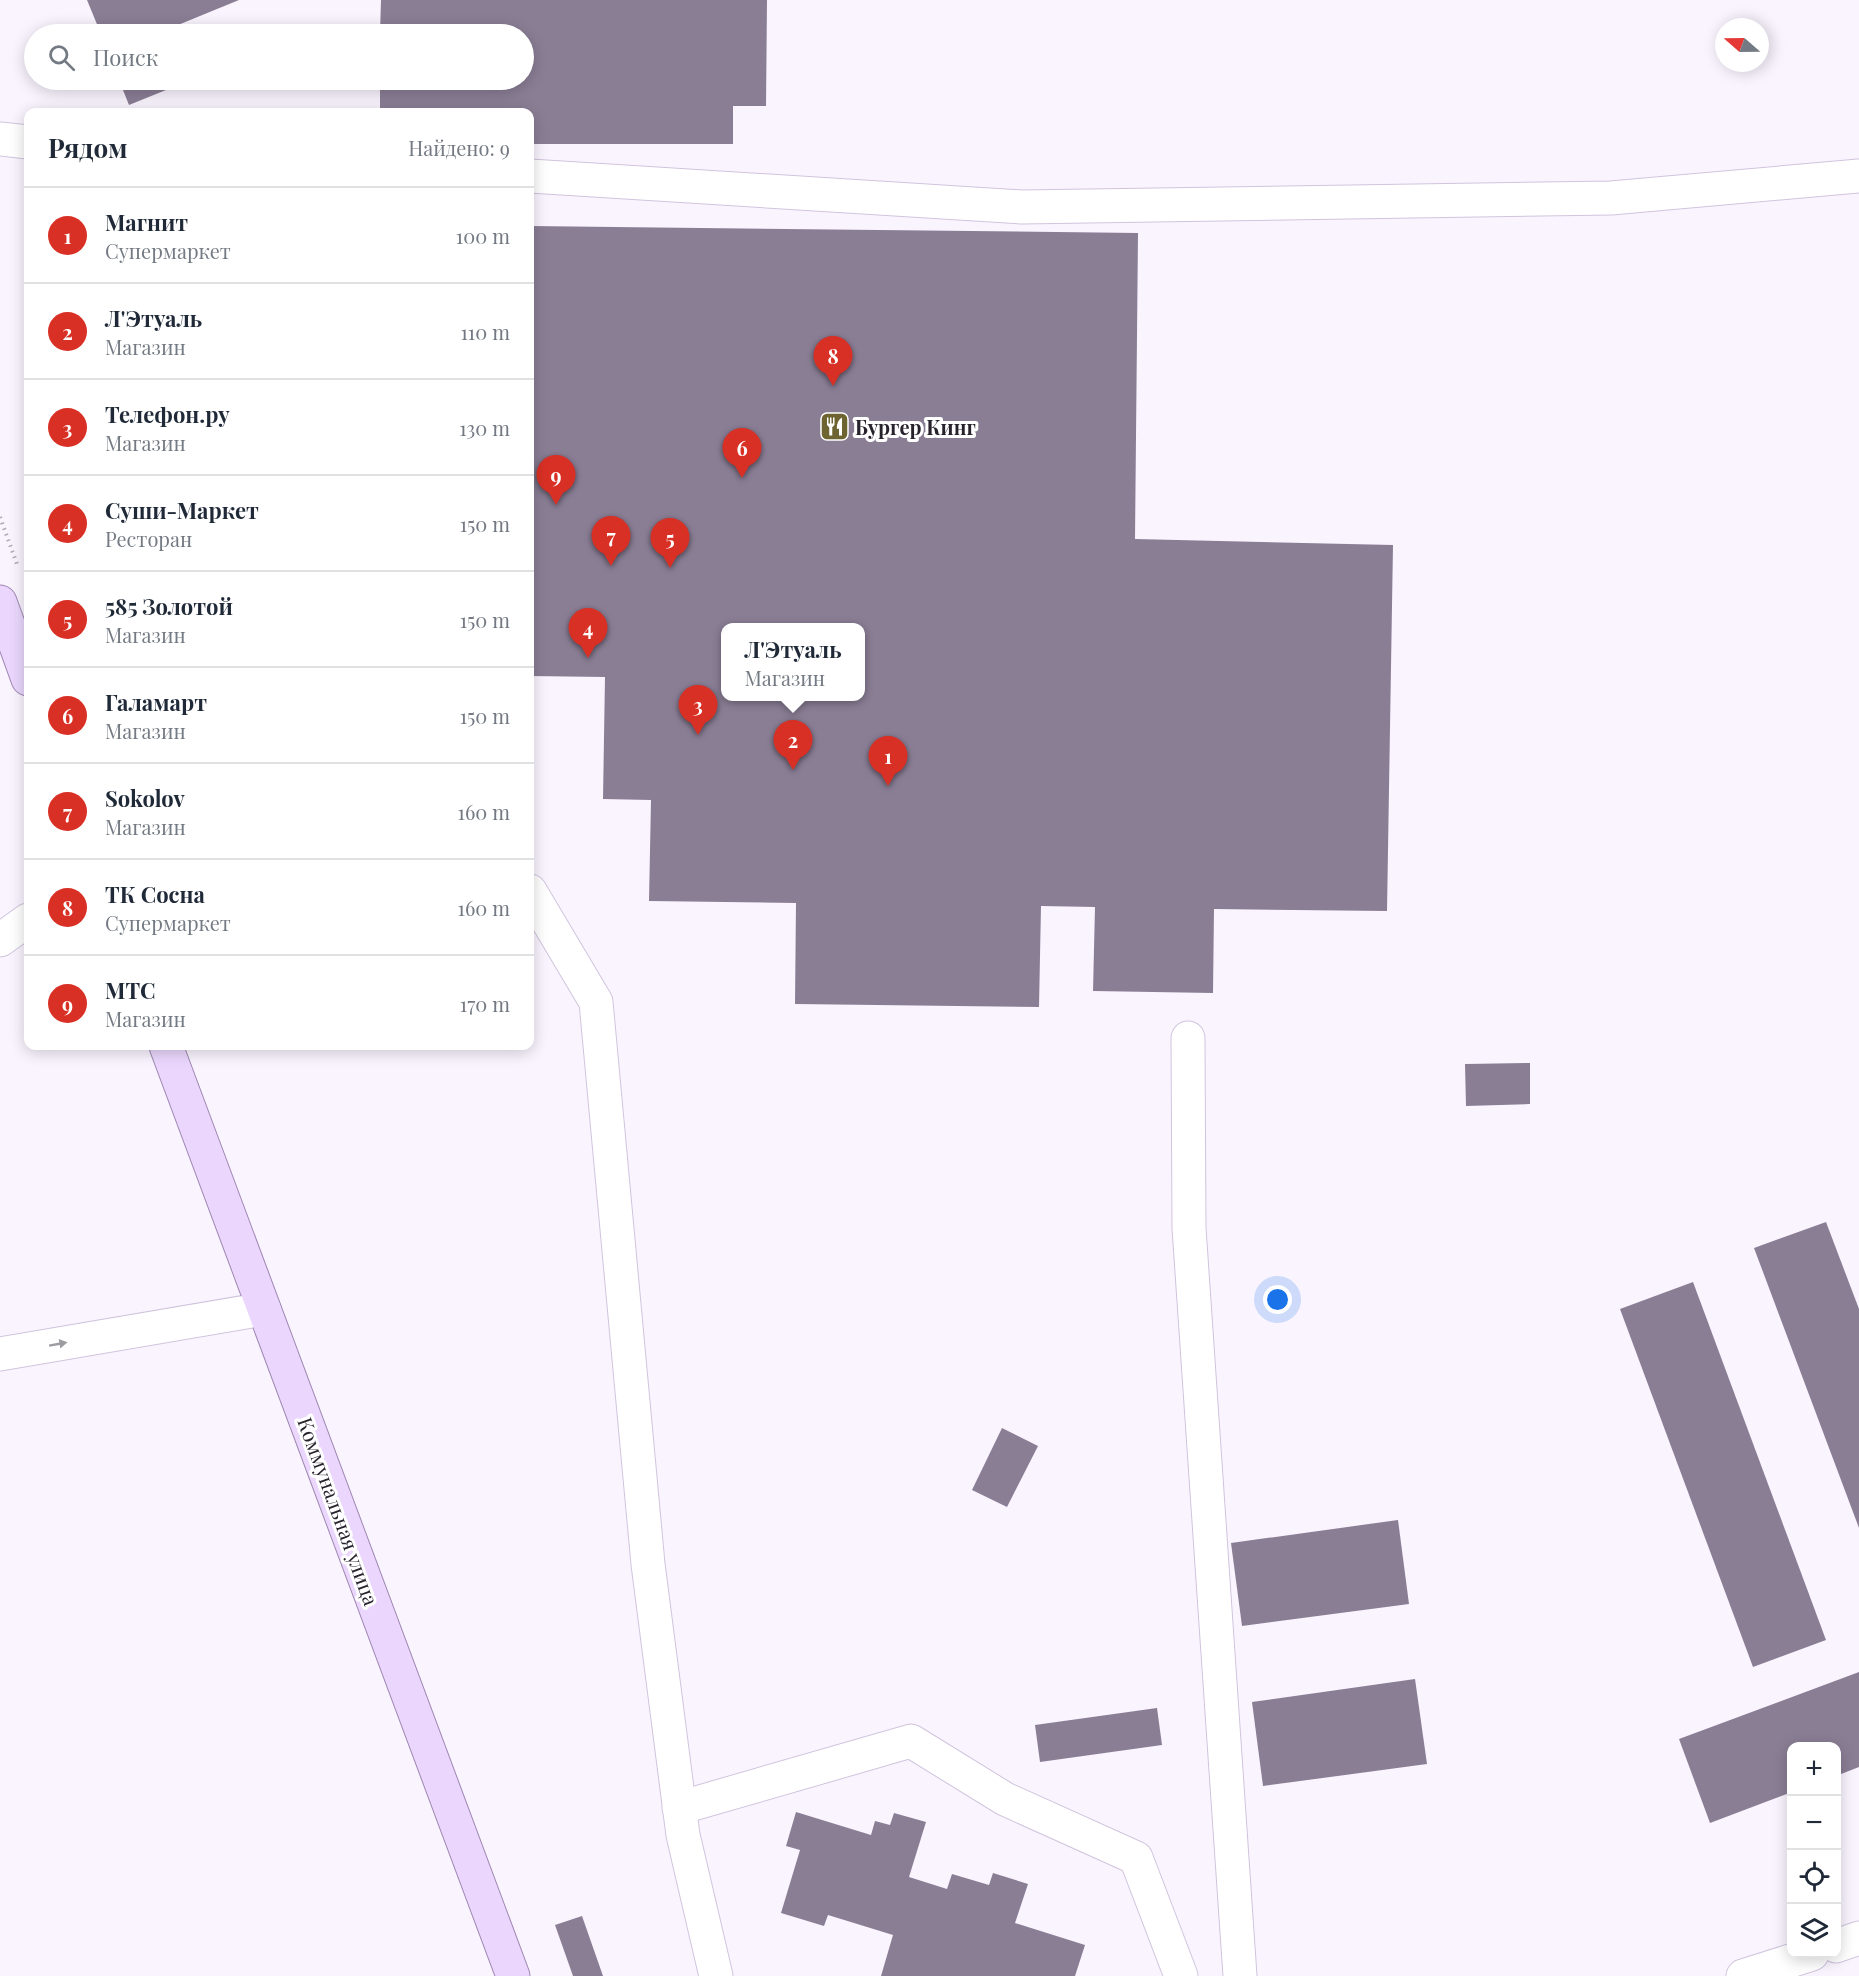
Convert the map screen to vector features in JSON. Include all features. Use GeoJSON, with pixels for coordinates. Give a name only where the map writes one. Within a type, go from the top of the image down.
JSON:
{"type":"FeatureCollection","features":[{"type":"Feature","properties":{"kind":"main road"},"geometry":{"type":"LineString","coordinates":[[0,602],[24,668]]}},
{"type":"Feature","properties":{"kind":"main road","name":"Коммунальная улица"},"geometry":{"type":"LineString","coordinates":[[167,1050],[513,1976]]}},
{"type":"Feature","properties":{"kind":"street"},"geometry":{"type":"LineString","coordinates":[[0,139],[24,142]]}},
{"type":"Feature","properties":{"kind":"street"},"geometry":{"type":"LineString","coordinates":[[534,176],[1022,207],[1611,198],[1859,176]]}},
{"type":"Feature","properties":{"kind":"street"},"geometry":{"type":"LineString","coordinates":[[534,898],[596,1002],[648,1564],[679,1809],[716,1976]]}},
{"type":"Feature","properties":{"kind":"street"},"geometry":{"type":"LineString","coordinates":[[0,940],[24,923]]}},
{"type":"Feature","properties":{"kind":"street"},"geometry":{"type":"LineString","coordinates":[[1188,1038],[1188,1228],[1240,1976]]}},
{"type":"Feature","properties":{"kind":"street"},"geometry":{"type":"LineString","coordinates":[[0,1354],[264,1309]]}},
{"type":"Feature","properties":{"kind":"street"},"geometry":{"type":"LineString","coordinates":[[679,1809],[911,1742],[1005,1799],[1136,1858],[1181,1976]]}},
{"type":"Feature","properties":{"kind":"street"},"geometry":{"type":"LineString","coordinates":[[1841,1944],[1859,1938]]}},
{"type":"Feature","properties":{"kind":"street"},"geometry":{"type":"LineString","coordinates":[[1743,1976],[1797,1958]]}},
{"type":"Feature","properties":{"kind":"path"},"geometry":{"type":"LineString","coordinates":[[0,517],[20,573]]}},
{"type":"Feature","properties":{"kind":"building"},"geometry":{"type":"Polygon","coordinates":[[[87,0],[239,0],[180,24],[97,24],[87,0]]]}},
{"type":"Feature","properties":{"kind":"building"},"geometry":{"type":"Polygon","coordinates":[[[381,0],[767,0],[766,106],[733,106],[733,144],[534,144],[534,108],[380,108],[380,90],[534,90],[534,24],[380,24],[381,0]]]}},
{"type":"Feature","properties":{"kind":"building"},"geometry":{"type":"Polygon","coordinates":[[[123,90],[166,90],[129,105],[123,90]]]}},
{"type":"Feature","properties":{"kind":"building"},"geometry":{"type":"Polygon","coordinates":[[[534,226],[1138,233],[1135,539],[1393,545],[1387,911],[1214,909],[1213,993],[1093,991],[1095,907],[1041,906],[1039,1007],[795,1004],[796,903],[649,901],[651,800],[603,799],[605,677],[534,676],[534,226]]]}},
{"type":"Feature","properties":{"kind":"building"},"geometry":{"type":"Polygon","coordinates":[[[1530,1063],[1530,1104],[1466,1106],[1465,1064],[1530,1063]]]}},
{"type":"Feature","properties":{"kind":"building"},"geometry":{"type":"Polygon","coordinates":[[[1826,1222],[1859,1309],[1859,1528],[1754,1248],[1826,1222]]]}},
{"type":"Feature","properties":{"kind":"building"},"geometry":{"type":"Polygon","coordinates":[[[1693,1282],[1826,1640],[1753,1667],[1620,1309],[1693,1282]]]}},
{"type":"Feature","properties":{"kind":"building"},"geometry":{"type":"Polygon","coordinates":[[[1002,1428],[1038,1446],[1007,1507],[972,1490],[1002,1428]]]}},
{"type":"Feature","properties":{"kind":"building"},"geometry":{"type":"Polygon","coordinates":[[[1398,1520],[1409,1604],[1242,1626],[1231,1543],[1398,1520]]]}},
{"type":"Feature","properties":{"kind":"building"},"geometry":{"type":"Polygon","coordinates":[[[1859,1672],[1859,1767],[1841,1774],[1841,1742],[1787,1742],[1787,1794],[1710,1823],[1679,1739],[1859,1672]]]}},
{"type":"Feature","properties":{"kind":"building"},"geometry":{"type":"Polygon","coordinates":[[[1415,1679],[1427,1764],[1263,1786],[1252,1702],[1415,1679]]]}},
{"type":"Feature","properties":{"kind":"building"},"geometry":{"type":"Polygon","coordinates":[[[1157,1708],[1162,1745],[1040,1762],[1035,1725],[1157,1708]]]}},
{"type":"Feature","properties":{"kind":"building"},"geometry":{"type":"Polygon","coordinates":[[[796,1812],[871,1835],[875,1821],[890,1825],[894,1813],[926,1822],[909,1877],[947,1889],[952,1874],[989,1885],[993,1873],[1028,1884],[1015,1923],[1085,1945],[1075,1976],[881,1976],[893,1935],[828,1915],[824,1926],[781,1913],[800,1850],[786,1846],[796,1812]]]}},
{"type":"Feature","properties":{"kind":"building"},"geometry":{"type":"Polygon","coordinates":[[[582,1916],[603,1976],[573,1976],[555,1925],[582,1916]]]}},
{"type":"Feature","properties":{"kind":"place","name":"ТК Сосна"},"geometry":{"type":"Point","coordinates":[833,386]}},
{"type":"Feature","properties":{"kind":"place","name":"Бургер Кинг"},"geometry":{"type":"Point","coordinates":[834,426]}},
{"type":"Feature","properties":{"kind":"place","name":"Галамарт"},"geometry":{"type":"Point","coordinates":[742,478]}},
{"type":"Feature","properties":{"kind":"place","name":"МТС"},"geometry":{"type":"Point","coordinates":[556,505]}},
{"type":"Feature","properties":{"kind":"place","name":"Sokolov"},"geometry":{"type":"Point","coordinates":[611,566]}},
{"type":"Feature","properties":{"kind":"place","name":"585 Золотой"},"geometry":{"type":"Point","coordinates":[670,568]}},
{"type":"Feature","properties":{"kind":"place","name":"Суши-Маркет"},"geometry":{"type":"Point","coordinates":[588,658]}},
{"type":"Feature","properties":{"kind":"place","name":"Телефон.ру"},"geometry":{"type":"Point","coordinates":[698,735]}},
{"type":"Feature","properties":{"kind":"place","name":"Л'Этуаль"},"geometry":{"type":"Point","coordinates":[793,770]}},
{"type":"Feature","properties":{"kind":"place","name":"Магнит"},"geometry":{"type":"Point","coordinates":[888,786]}}]}
